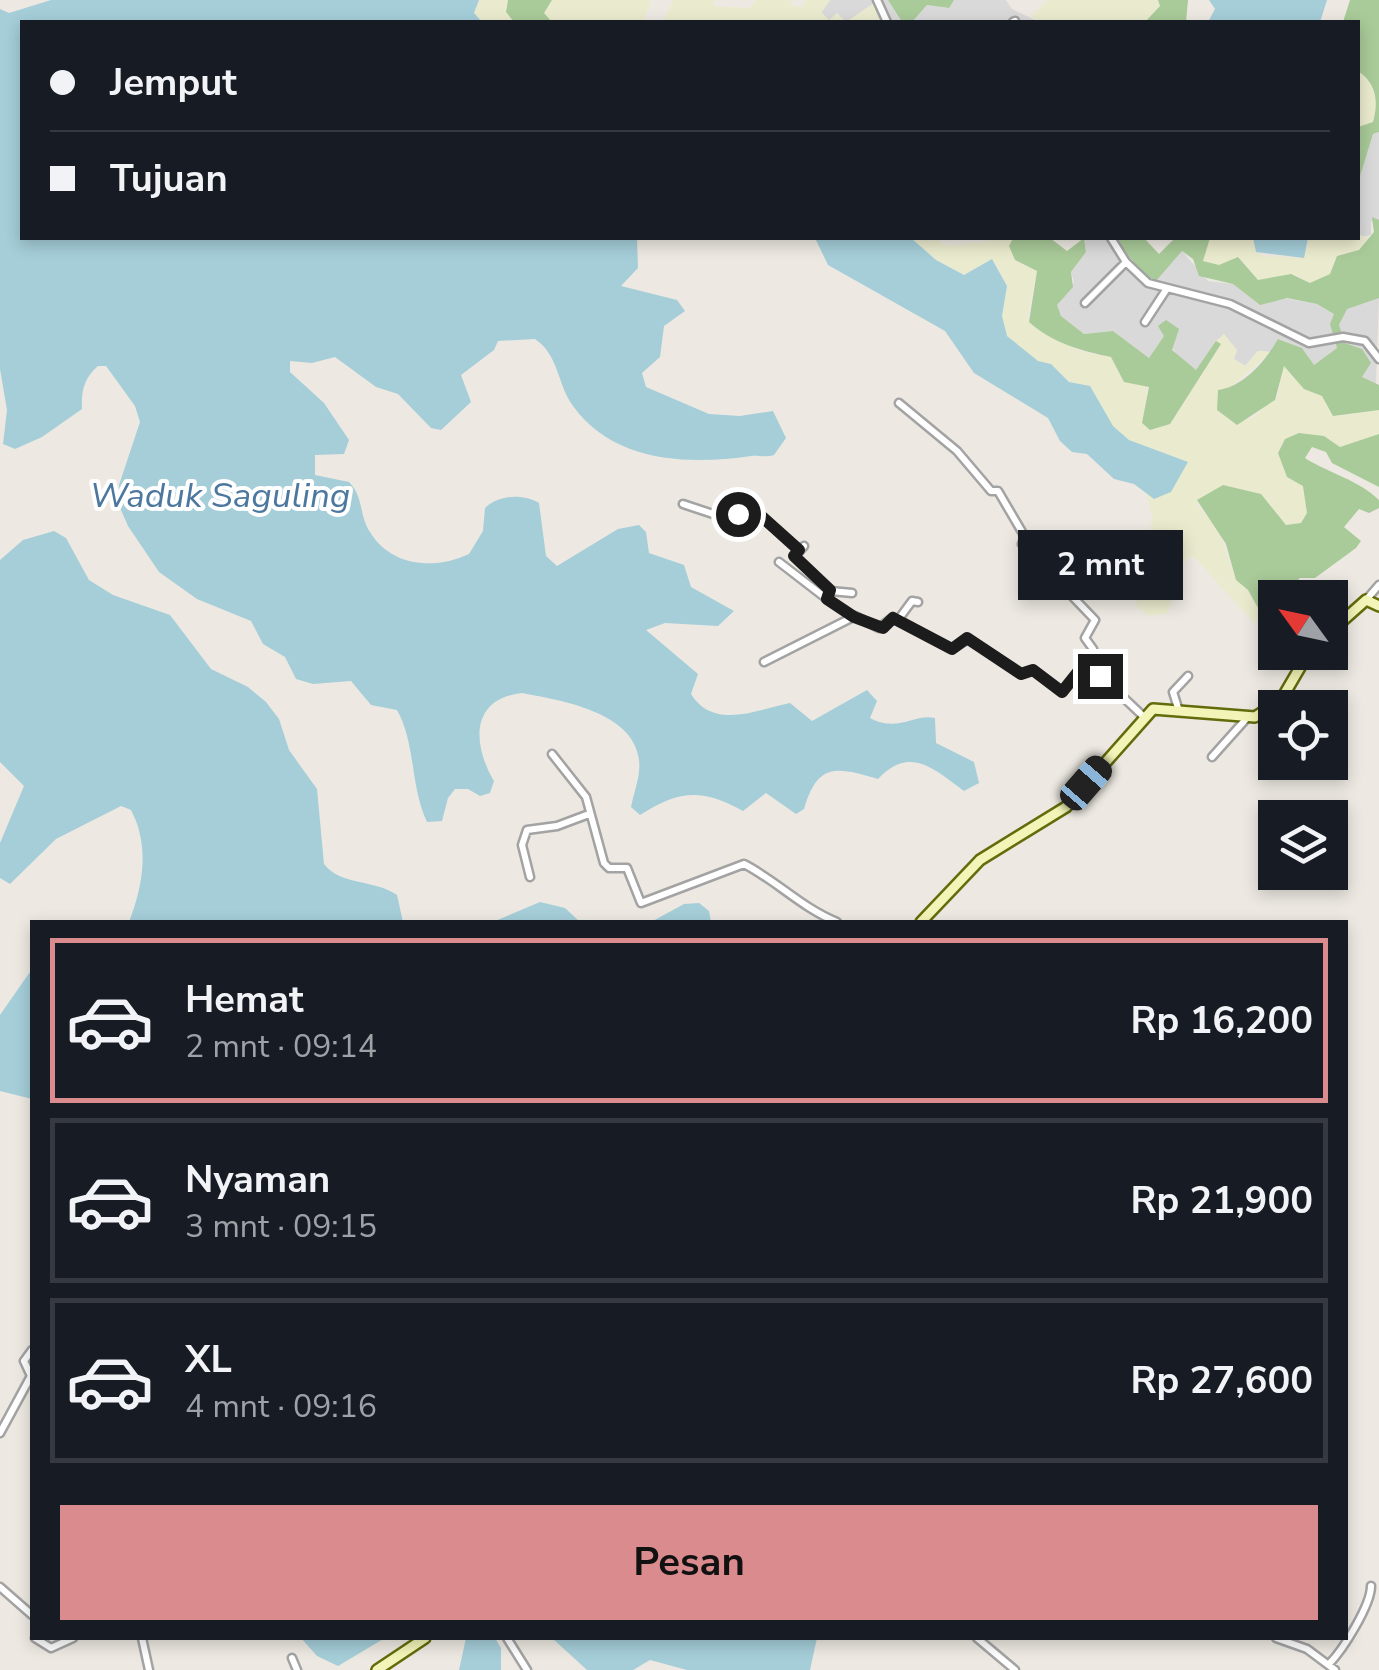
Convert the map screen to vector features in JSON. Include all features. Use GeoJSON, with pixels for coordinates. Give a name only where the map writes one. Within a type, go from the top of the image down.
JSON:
{"type":"FeatureCollection","features":[{"type":"Feature","properties":{"kind":"main road"},"geometry":{"type":"LineString","coordinates":[[1348,616],[1366,600],[1379,606]]}},
{"type":"Feature","properties":{"kind":"main road"},"geometry":{"type":"LineString","coordinates":[[923,920],[980,860],[1066,808],[1144,716],[1157,707],[1246,719],[1260,715],[1281,700],[1298,670]]}},
{"type":"Feature","properties":{"kind":"main road"},"geometry":{"type":"LineString","coordinates":[[377,1670],[422,1640]]}},
{"type":"Feature","properties":{"kind":"street"},"geometry":{"type":"LineString","coordinates":[[1112,240],[1142,280],[1166,290],[1230,304],[1309,344],[1343,338],[1365,341],[1378,356]]}},
{"type":"Feature","properties":{"kind":"street"},"geometry":{"type":"LineString","coordinates":[[1084,303],[1126,262]]}},
{"type":"Feature","properties":{"kind":"street"},"geometry":{"type":"LineString","coordinates":[[1145,322],[1166,290]]}},
{"type":"Feature","properties":{"kind":"street"},"geometry":{"type":"LineString","coordinates":[[799,551],[781,565],[829,595],[854,617],[879,628],[892,618],[952,649],[967,638],[1021,674],[1033,670],[1062,692],[1086,662],[1093,649],[1085,638],[1094,620],[1022,544],[1025,537],[998,491],[991,492],[957,451],[899,403]]}},
{"type":"Feature","properties":{"kind":"street"},"geometry":{"type":"LineString","coordinates":[[683,504],[725,518],[750,506],[799,551],[829,595]]}},
{"type":"Feature","properties":{"kind":"street"},"geometry":{"type":"LineString","coordinates":[[1366,600],[1379,585]]}},
{"type":"Feature","properties":{"kind":"street"},"geometry":{"type":"LineString","coordinates":[[829,595],[852,593]]}},
{"type":"Feature","properties":{"kind":"street"},"geometry":{"type":"LineString","coordinates":[[898,620],[912,601],[918,602]]}},
{"type":"Feature","properties":{"kind":"street"},"geometry":{"type":"LineString","coordinates":[[764,662],[854,617]]}},
{"type":"Feature","properties":{"kind":"street"},"geometry":{"type":"LineString","coordinates":[[1086,662],[1144,716]]}},
{"type":"Feature","properties":{"kind":"street"},"geometry":{"type":"LineString","coordinates":[[1178,708],[1173,692],[1188,676]]}},
{"type":"Feature","properties":{"kind":"street"},"geometry":{"type":"LineString","coordinates":[[1212,757],[1246,719]]}},
{"type":"Feature","properties":{"kind":"street"},"geometry":{"type":"LineString","coordinates":[[552,754],[586,797],[604,862],[609,868],[626,866],[641,902],[744,864],[780,885],[812,912],[831,920]]}},
{"type":"Feature","properties":{"kind":"street"},"geometry":{"type":"LineString","coordinates":[[530,877],[522,845],[528,830],[556,826],[589,814]]}},
{"type":"Feature","properties":{"kind":"street"},"geometry":{"type":"LineString","coordinates":[[0,1433],[30,1378]]}},
{"type":"Feature","properties":{"kind":"street"},"geometry":{"type":"LineString","coordinates":[[0,1586],[30,1613]]}},
{"type":"Feature","properties":{"kind":"street"},"geometry":{"type":"LineString","coordinates":[[1348,1633],[1365,1610],[1371,1586]]}},
{"type":"Feature","properties":{"kind":"street"},"geometry":{"type":"LineString","coordinates":[[39,1640],[54,1648],[69,1640]]}},
{"type":"Feature","properties":{"kind":"street"},"geometry":{"type":"LineString","coordinates":[[142,1640],[149,1670]]}},
{"type":"Feature","properties":{"kind":"street"},"geometry":{"type":"LineString","coordinates":[[508,1640],[527,1670]]}},
{"type":"Feature","properties":{"kind":"street"},"geometry":{"type":"LineString","coordinates":[[978,1640],[1015,1670]]}},
{"type":"Feature","properties":{"kind":"street"},"geometry":{"type":"LineString","coordinates":[[1280,1640],[1332,1667],[1345,1640]]}},
{"type":"Feature","properties":{"kind":"street"},"geometry":{"type":"LineString","coordinates":[[292,1658],[296,1670]]}},
{"type":"Feature","properties":{"kind":"shaded area"},"geometry":{"type":"Polygon","coordinates":[[[830,0],[888,0],[901,20],[884,20],[874,4],[849,20],[829,20],[821,12],[830,0]]]}},
{"type":"Feature","properties":{"kind":"shaded area"},"geometry":{"type":"Polygon","coordinates":[[[954,0],[1006,0],[1012,9],[1035,20],[914,20],[927,5],[948,8],[954,0]]]}},
{"type":"Feature","properties":{"kind":"shaded area"},"geometry":{"type":"Polygon","coordinates":[[[1379,132],[1379,220],[1371,222],[1371,235],[1361,237],[1360,176],[1373,134],[1379,132]]]}},
{"type":"Feature","properties":{"kind":"shaded area"},"geometry":{"type":"Polygon","coordinates":[[[1084,240],[1117,240],[1155,281],[1182,251],[1208,281],[1233,284],[1259,304],[1278,297],[1317,304],[1335,314],[1337,348],[1314,365],[1302,348],[1279,339],[1271,352],[1258,351],[1245,366],[1234,359],[1224,334],[1196,370],[1180,360],[1164,336],[1149,358],[1113,331],[1084,334],[1061,316],[1057,305],[1074,282],[1071,272],[1086,252],[1084,240]]]}},
{"type":"Feature","properties":{"kind":"shaded area"},"geometry":{"type":"Polygon","coordinates":[[[1379,298],[1376,385],[1362,377],[1362,349],[1345,343],[1339,325],[1346,309],[1379,298]]]}},
{"type":"Feature","properties":{"kind":"green space"},"geometry":{"type":"Polygon","coordinates":[[[479,0],[508,0],[505,7],[513,20],[480,20],[474,13],[479,0]]]}},
{"type":"Feature","properties":{"kind":"green space"},"geometry":{"type":"Polygon","coordinates":[[[508,0],[552,0],[544,13],[550,20],[512,20],[506,12],[508,0]]]}},
{"type":"Feature","properties":{"kind":"green space"},"geometry":{"type":"Polygon","coordinates":[[[552,0],[651,0],[645,20],[550,20],[544,13],[552,0]]]}},
{"type":"Feature","properties":{"kind":"green space"},"geometry":{"type":"Polygon","coordinates":[[[673,0],[713,0],[714,6],[749,8],[756,0],[791,0],[793,6],[803,7],[806,0],[830,0],[821,13],[829,20],[664,20],[673,0]]]}},
{"type":"Feature","properties":{"kind":"green space"},"geometry":{"type":"Polygon","coordinates":[[[888,0],[954,0],[949,8],[927,5],[914,20],[901,20],[888,0]]]}},
{"type":"Feature","properties":{"kind":"green space"},"geometry":{"type":"Polygon","coordinates":[[[1048,0],[1158,0],[1160,6],[1147,20],[1036,20],[1031,16],[1048,0]]]}},
{"type":"Feature","properties":{"kind":"green space"},"geometry":{"type":"Polygon","coordinates":[[[1158,0],[1188,0],[1186,20],[1147,20],[1160,6],[1158,0]]]}},
{"type":"Feature","properties":{"kind":"green space"},"geometry":{"type":"Polygon","coordinates":[[[1350,0],[1379,0],[1379,132],[1373,134],[1360,176],[1360,126],[1373,122],[1376,100],[1369,81],[1360,73],[1360,20],[1344,20],[1350,0]]]}},
{"type":"Feature","properties":{"kind":"green space"},"geometry":{"type":"Polygon","coordinates":[[[874,3],[882,20],[849,20],[874,3]]]}},
{"type":"Feature","properties":{"kind":"green space"},"geometry":{"type":"Polygon","coordinates":[[[1360,73],[1373,84],[1379,108],[1373,122],[1360,126],[1360,73]]]}},
{"type":"Feature","properties":{"kind":"green space"},"geometry":{"type":"Polygon","coordinates":[[[1372,217],[1379,220],[1379,298],[1347,309],[1339,325],[1345,343],[1362,349],[1371,363],[1362,377],[1379,385],[1379,410],[1333,416],[1322,396],[1304,389],[1284,366],[1275,400],[1237,425],[1217,410],[1218,390],[1236,384],[1252,372],[1278,339],[1302,348],[1314,365],[1337,348],[1330,324],[1334,314],[1317,304],[1287,298],[1260,305],[1233,284],[1199,276],[1193,259],[1182,251],[1156,281],[1143,274],[1117,240],[1146,240],[1159,254],[1173,240],[1209,240],[1203,261],[1219,265],[1238,257],[1258,280],[1291,274],[1310,283],[1330,274],[1337,256],[1359,250],[1374,232],[1372,217]]]}},
{"type":"Feature","properties":{"kind":"green space"},"geometry":{"type":"Polygon","coordinates":[[[1360,235],[1367,238],[1359,250],[1337,256],[1330,274],[1310,283],[1296,275],[1258,280],[1238,257],[1219,265],[1202,261],[1209,240],[1253,240],[1256,252],[1264,256],[1299,258],[1308,248],[1308,240],[1360,240],[1360,235]]]}},
{"type":"Feature","properties":{"kind":"green space"},"geometry":{"type":"Polygon","coordinates":[[[913,240],[937,240],[947,246],[1012,240],[1009,246],[1019,263],[1037,271],[1027,317],[1042,333],[1083,352],[1111,357],[1124,382],[1146,383],[1150,430],[1170,424],[1221,345],[1216,341],[1224,334],[1237,350],[1234,359],[1245,366],[1258,351],[1271,352],[1227,390],[1217,410],[1233,423],[1252,418],[1278,396],[1283,366],[1288,366],[1304,389],[1322,396],[1338,416],[1379,410],[1379,434],[1355,445],[1340,447],[1324,436],[1299,433],[1282,443],[1278,453],[1285,472],[1300,482],[1304,491],[1307,513],[1301,523],[1286,525],[1261,494],[1223,485],[1197,505],[1218,529],[1236,580],[1258,608],[1254,623],[1195,558],[1189,557],[1176,572],[1168,613],[1148,616],[1137,607],[1135,588],[1149,549],[1152,516],[1146,492],[1155,499],[1174,488],[1172,458],[1129,440],[1113,426],[1090,386],[1070,382],[1051,364],[1038,362],[1007,336],[1002,316],[1007,286],[996,263],[987,261],[974,273],[964,275],[936,260],[913,240]]]}},
{"type":"Feature","properties":{"kind":"green space"},"geometry":{"type":"Polygon","coordinates":[[[1012,240],[1053,240],[1067,251],[1084,240],[1086,252],[1071,272],[1073,287],[1057,305],[1061,316],[1084,334],[1113,331],[1149,358],[1164,336],[1158,326],[1166,320],[1179,329],[1172,350],[1196,370],[1216,341],[1221,344],[1170,424],[1150,430],[1142,423],[1149,387],[1124,382],[1111,357],[1057,341],[1029,322],[1037,271],[1015,260],[1009,246],[1012,240]]]}},
{"type":"Feature","properties":{"kind":"green space"},"geometry":{"type":"Polygon","coordinates":[[[1299,433],[1324,436],[1340,447],[1379,434],[1379,487],[1332,463],[1326,452],[1312,447],[1305,458],[1362,487],[1379,500],[1379,508],[1369,513],[1359,509],[1344,527],[1361,541],[1315,578],[1258,580],[1258,608],[1248,590],[1236,580],[1226,544],[1197,500],[1223,485],[1261,494],[1286,525],[1301,523],[1307,513],[1303,486],[1287,477],[1278,453],[1285,439],[1299,433]]]}},
{"type":"Feature","properties":{"kind":"water","name":"Waduk Saguling"},"geometry":{"type":"Polygon","coordinates":[[[51,0],[479,0],[474,13],[480,20],[20,20],[20,240],[637,240],[638,268],[621,286],[677,300],[685,311],[664,326],[660,357],[642,373],[646,387],[709,414],[740,416],[773,411],[786,438],[774,455],[678,459],[654,456],[609,439],[573,406],[549,353],[535,339],[498,341],[494,350],[461,375],[471,402],[441,430],[431,428],[398,394],[376,387],[335,357],[312,363],[290,361],[290,372],[324,403],[349,440],[344,454],[315,455],[315,475],[349,482],[379,544],[402,559],[415,562],[442,562],[469,554],[483,531],[485,508],[504,498],[526,498],[539,503],[546,556],[557,566],[618,529],[639,525],[646,532],[649,553],[684,565],[691,587],[734,611],[718,626],[665,623],[646,630],[698,674],[691,694],[701,705],[712,712],[737,715],[790,703],[812,721],[867,690],[877,701],[870,718],[889,724],[935,718],[936,743],[974,762],[979,783],[964,791],[931,768],[910,762],[889,769],[878,779],[851,772],[830,772],[816,783],[804,809],[796,814],[766,793],[743,811],[715,798],[691,795],[667,801],[640,815],[631,807],[639,760],[624,730],[593,711],[522,693],[492,704],[480,726],[482,753],[494,781],[490,793],[480,796],[468,789],[455,789],[448,798],[442,821],[427,822],[397,710],[371,705],[351,681],[313,684],[296,679],[285,657],[263,644],[251,621],[197,599],[159,572],[121,510],[119,485],[140,422],[135,406],[106,366],[98,366],[87,380],[82,409],[42,437],[15,449],[3,444],[7,410],[0,369],[0,9],[9,13],[51,0]]]}},
{"type":"Feature","properties":{"kind":"water"},"geometry":{"type":"Polygon","coordinates":[[[1209,0],[1327,0],[1321,20],[1209,20],[1215,9],[1209,0]]]}},
{"type":"Feature","properties":{"kind":"water"},"geometry":{"type":"Polygon","coordinates":[[[816,240],[913,240],[936,260],[964,275],[992,259],[1007,286],[1002,316],[1007,336],[1038,361],[1051,364],[1069,382],[1090,386],[1113,426],[1129,440],[1188,462],[1171,492],[1154,499],[1134,484],[1114,479],[1087,454],[1072,452],[1060,441],[1048,418],[974,373],[945,331],[828,265],[816,240]]]}},
{"type":"Feature","properties":{"kind":"water"},"geometry":{"type":"Polygon","coordinates":[[[1253,240],[1308,240],[1304,258],[1256,252],[1253,240]]]}},
{"type":"Feature","properties":{"kind":"water","name":"Waduk Saguling"},"geometry":{"type":"Polygon","coordinates":[[[54,531],[66,538],[89,580],[113,595],[170,615],[211,669],[248,687],[266,702],[279,719],[289,750],[317,789],[324,864],[339,876],[397,895],[403,920],[130,920],[141,880],[141,838],[131,810],[121,806],[56,839],[10,884],[0,878],[0,843],[24,786],[0,762],[0,560],[23,540],[54,531]]]}},
{"type":"Feature","properties":{"kind":"water"},"geometry":{"type":"Polygon","coordinates":[[[540,902],[565,908],[578,920],[498,920],[540,902]]]}},
{"type":"Feature","properties":{"kind":"water"},"geometry":{"type":"Polygon","coordinates":[[[699,903],[709,911],[711,920],[655,920],[684,904],[699,903]]]}},
{"type":"Feature","properties":{"kind":"water"},"geometry":{"type":"Polygon","coordinates":[[[30,972],[30,1098],[0,1091],[0,1015],[30,972]]]}},
{"type":"Feature","properties":{"kind":"water"},"geometry":{"type":"Polygon","coordinates":[[[303,1640],[382,1640],[338,1666],[317,1656],[303,1640]]]}},
{"type":"Feature","properties":{"kind":"water"},"geometry":{"type":"Polygon","coordinates":[[[466,1640],[496,1640],[501,1648],[501,1670],[459,1670],[466,1640]]]}},
{"type":"Feature","properties":{"kind":"water"},"geometry":{"type":"Polygon","coordinates":[[[554,1640],[817,1640],[810,1670],[687,1670],[650,1660],[633,1670],[587,1670],[554,1640]]]}},
{"type":"Feature","properties":{"kind":"route"},"geometry":{"type":"LineString","coordinates":[[738,514],[748,505],[784,534],[799,550],[794,556],[830,590],[827,599],[854,617],[879,628],[893,618],[924,630],[952,649],[967,638],[1021,674],[1033,670],[1062,692],[1086,662],[1100,676]]}}]}
